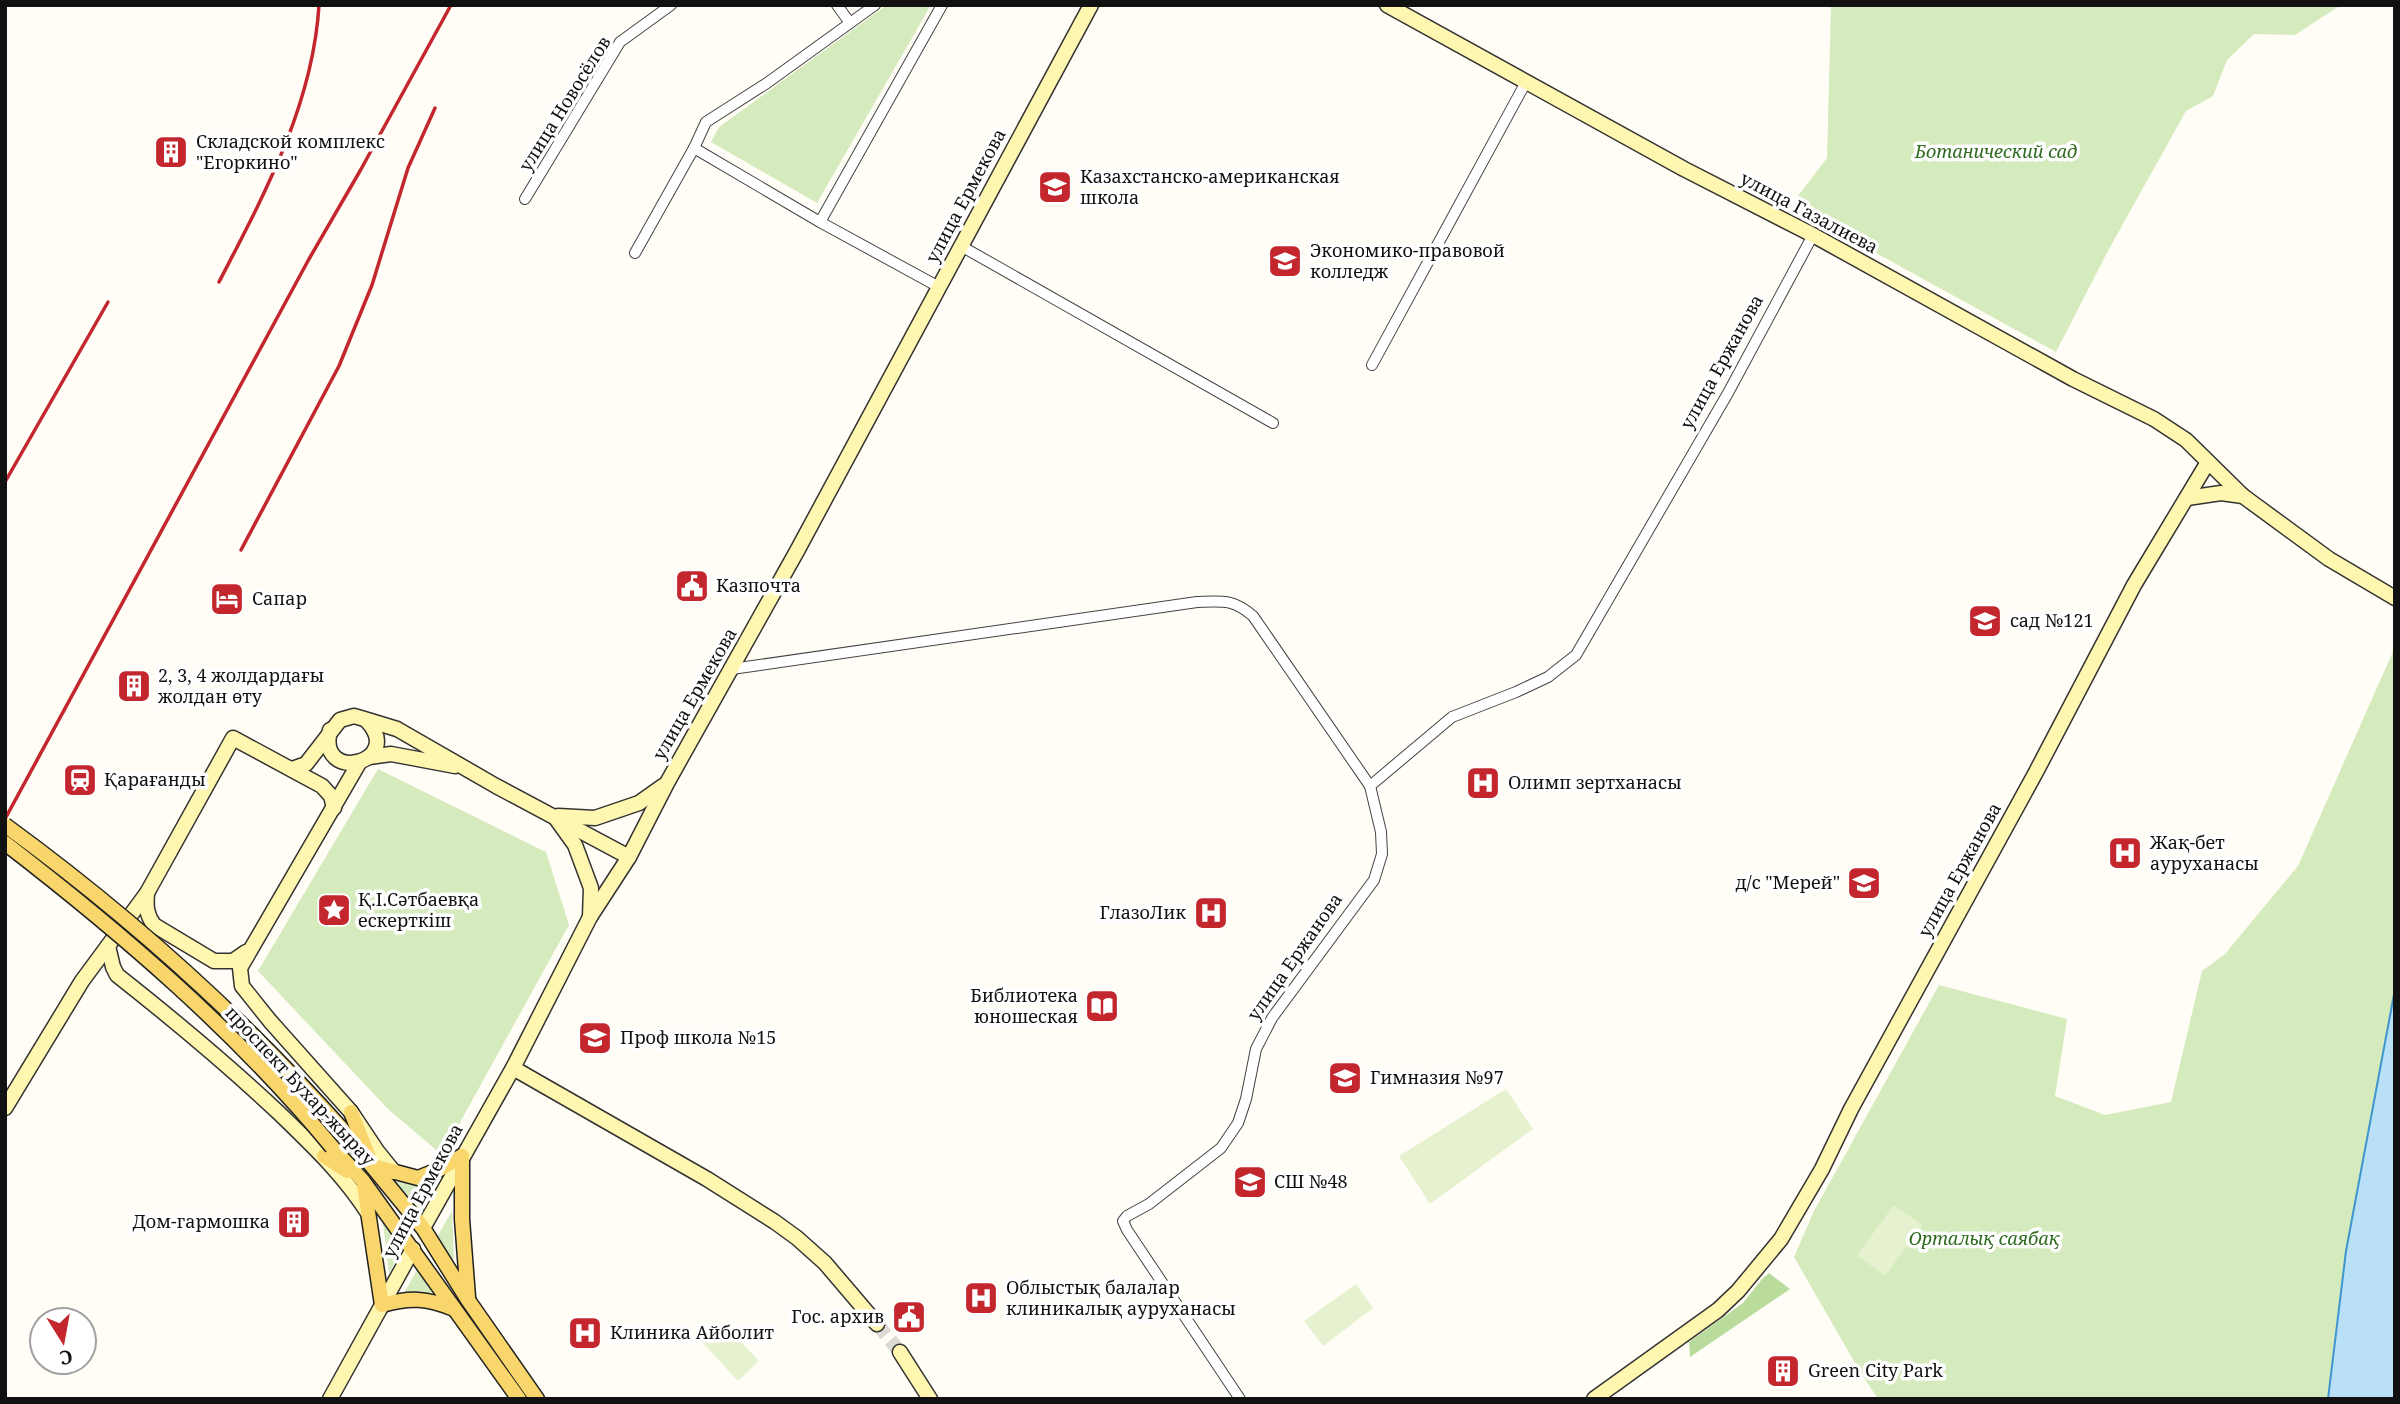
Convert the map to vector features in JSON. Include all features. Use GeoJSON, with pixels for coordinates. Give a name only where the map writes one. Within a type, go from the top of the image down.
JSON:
{"type":"FeatureCollection","features":[{"type":"Feature","properties":{"kind":"main road","name":"улица Ермекова"},"geometry":{"type":"LineString","coordinates":[[330,1399],[513,1068],[590,917],[629,857],[667,783],[732,669],[1091,5]]}},
{"type":"Feature","properties":{"kind":"main road","name":"улица Газалиева"},"geometry":{"type":"LineString","coordinates":[[1387,5],[2073,379],[2154,419],[2186,440],[2243,496],[2329,559],[2395,598]]}},
{"type":"Feature","properties":{"kind":"main road","name":"улица Ержанова"},"geometry":{"type":"LineString","coordinates":[[1594,1399],[1738,1292],[1766,1259],[1797,1213],[2134,585],[2208,462]]}},
{"type":"Feature","properties":{"kind":"main road"},"geometry":{"type":"LineString","coordinates":[[2187,498],[2221,493],[2243,496]]}},
{"type":"Feature","properties":{"kind":"main road"},"geometry":{"type":"LineString","coordinates":[[292,769],[306,764],[340,720],[354,716],[397,729],[629,857]]}},
{"type":"Feature","properties":{"kind":"main road"},"geometry":{"type":"LineString","coordinates":[[367,721],[372,726],[376,739],[373,752],[364,760],[334,808],[240,968],[242,986],[351,1112],[394,1172]]}},
{"type":"Feature","properties":{"kind":"main road"},"geometry":{"type":"LineString","coordinates":[[330,730],[329,746],[332,753],[344,763],[391,754],[467,769]]}},
{"type":"Feature","properties":{"kind":"main road"},"geometry":{"type":"LineString","coordinates":[[5,1108],[82,981],[147,893],[233,738],[322,786],[331,796],[334,808]]}},
{"type":"Feature","properties":{"kind":"main road"},"geometry":{"type":"LineString","coordinates":[[555,816],[595,818],[639,803],[667,783]]}},
{"type":"Feature","properties":{"kind":"main road"},"geometry":{"type":"LineString","coordinates":[[555,816],[575,845],[591,888],[590,917]]}},
{"type":"Feature","properties":{"kind":"main road","name":"проспект Бухар-жырау"},"geometry":{"type":"LineString","coordinates":[[5,825],[137,927],[293,1074],[423,1228],[468,1300],[537,1399]]}},
{"type":"Feature","properties":{"kind":"main road","name":"проспект Бухар-жырау"},"geometry":{"type":"LineString","coordinates":[[5,843],[119,934],[205,1012],[298,1105],[328,1152],[363,1181],[519,1399]]}},
{"type":"Feature","properties":{"kind":"main road"},"geometry":{"type":"LineString","coordinates":[[147,893],[146,908],[154,925],[214,961],[233,961],[249,950]]}},
{"type":"Feature","properties":{"kind":"main road"},"geometry":{"type":"LineString","coordinates":[[120,932],[143,925],[154,925]]}},
{"type":"Feature","properties":{"kind":"main road"},"geometry":{"type":"LineString","coordinates":[[108,946],[117,975],[223,1060],[328,1152],[368,1213]]}},
{"type":"Feature","properties":{"kind":"main road"},"geometry":{"type":"LineString","coordinates":[[82,981],[93,976],[117,975]]}},
{"type":"Feature","properties":{"kind":"main road"},"geometry":{"type":"LineString","coordinates":[[513,1068],[707,1179],[775,1222],[825,1263],[877,1324]]}},
{"type":"Feature","properties":{"kind":"main road"},"geometry":{"type":"LineString","coordinates":[[351,1112],[372,1166],[418,1178],[463,1156]]}},
{"type":"Feature","properties":{"kind":"main road"},"geometry":{"type":"LineString","coordinates":[[463,1156],[462,1219],[468,1300]]}},
{"type":"Feature","properties":{"kind":"main road"},"geometry":{"type":"LineString","coordinates":[[363,1181],[382,1305],[400,1300],[431,1299],[456,1309]]}},
{"type":"Feature","properties":{"kind":"main road"},"geometry":{"type":"LineString","coordinates":[[900,1352],[930,1399]]}},
{"type":"Feature","properties":{"kind":"street","name":"улица Новосёлов"},"geometry":{"type":"LineString","coordinates":[[526,199],[620,42],[671,5]]}},
{"type":"Feature","properties":{"kind":"street"},"geometry":{"type":"LineString","coordinates":[[837,5],[850,23]]}},
{"type":"Feature","properties":{"kind":"street"},"geometry":{"type":"LineString","coordinates":[[635,253],[706,122],[767,83],[875,5]]}},
{"type":"Feature","properties":{"kind":"street"},"geometry":{"type":"LineString","coordinates":[[820,222],[942,5]]}},
{"type":"Feature","properties":{"kind":"street"},"geometry":{"type":"LineString","coordinates":[[1372,365],[1526,82]]}},
{"type":"Feature","properties":{"kind":"street"},"geometry":{"type":"LineString","coordinates":[[694,148],[820,222],[939,287]]}},
{"type":"Feature","properties":{"kind":"street","name":"улица Ержанова"},"geometry":{"type":"LineString","coordinates":[[1370,786],[1452,716],[1548,677],[1576,654],[1728,393],[1813,235]]}},
{"type":"Feature","properties":{"kind":"street"},"geometry":{"type":"LineString","coordinates":[[961,246],[1273,423]]}},
{"type":"Feature","properties":{"kind":"street","name":"улица Ержанова"},"geometry":{"type":"LineString","coordinates":[[732,669],[1197,602],[1223,601],[1238,604],[1253,616],[1370,786],[1381,832],[1382,854],[1374,880],[1272,1018],[1256,1049],[1247,1099],[1238,1123],[1221,1148],[1123,1221],[1240,1399]]}},
{"type":"Feature","properties":{"kind":"green space"},"geometry":{"type":"Polygon","coordinates":[[[887,5],[931,5],[817,203],[711,142],[719,127],[887,5]]]}},
{"type":"Feature","properties":{"kind":"green space","name":"Ботанический сад"},"geometry":{"type":"Polygon","coordinates":[[[1831,5],[2341,5],[2295,35],[2254,34],[2227,60],[2213,96],[2186,111],[2109,249],[2056,352],[1818,221],[1794,201],[1827,158],[1831,5]]]}},
{"type":"Feature","properties":{"kind":"green space","name":"Орталық саябақ"},"geometry":{"type":"Polygon","coordinates":[[[2395,647],[2395,1399],[1878,1399],[1794,1257],[1814,1211],[1939,985],[2067,1019],[2055,1096],[2105,1115],[2171,1102],[2202,971],[2225,954],[2298,866],[2395,647]]]}},
{"type":"Feature","properties":{"kind":"green space"},"geometry":{"type":"Polygon","coordinates":[[[378,769],[546,852],[569,925],[442,1155],[388,1109],[258,971],[378,769]]]}},
{"type":"Feature","properties":{"kind":"green space"},"geometry":{"type":"Polygon","coordinates":[[[1506,1089],[1533,1129],[1430,1204],[1399,1156],[1506,1089]]]}},
{"type":"Feature","properties":{"kind":"green space"},"geometry":{"type":"Polygon","coordinates":[[[394,1181],[435,1189],[421,1215],[394,1181]]]}},
{"type":"Feature","properties":{"kind":"green space"},"geometry":{"type":"Polygon","coordinates":[[[1894,1205],[1922,1225],[1885,1276],[1857,1255],[1894,1205]]]}},
{"type":"Feature","properties":{"kind":"green space"},"geometry":{"type":"Polygon","coordinates":[[[452,1211],[454,1261],[437,1237],[452,1211]]]}},
{"type":"Feature","properties":{"kind":"green space"},"geometry":{"type":"Polygon","coordinates":[[[383,1223],[402,1247],[389,1274],[383,1223]]]}},
{"type":"Feature","properties":{"kind":"green space"},"geometry":{"type":"Polygon","coordinates":[[[418,1268],[436,1295],[404,1293],[418,1268]]]}},
{"type":"Feature","properties":{"kind":"green space"},"geometry":{"type":"Polygon","coordinates":[[[1769,1273],[1790,1289],[1690,1357],[1689,1342],[1743,1303],[1769,1273]]]}},
{"type":"Feature","properties":{"kind":"green space"},"geometry":{"type":"Polygon","coordinates":[[[1356,1284],[1373,1308],[1323,1346],[1304,1321],[1356,1284]]]}},
{"type":"Feature","properties":{"kind":"green space"},"geometry":{"type":"Polygon","coordinates":[[[723,1323],[759,1361],[738,1381],[702,1342],[723,1323]]]}},
{"type":"Feature","properties":{"kind":"water"},"geometry":{"type":"Polygon","coordinates":[[[2395,989],[2395,1399],[2328,1399],[2346,1251],[2395,989]]]}},
{"type":"Feature","properties":{"kind":"tunnel"},"geometry":{"type":"LineString","coordinates":[[877,1324],[900,1352]]}},
{"type":"Feature","properties":{"kind":"railway"},"geometry":{"type":"LineString","coordinates":[[219,282],[269,182],[297,114],[315,42],[319,5]]}},
{"type":"Feature","properties":{"kind":"railway"},"geometry":{"type":"LineString","coordinates":[[5,819],[309,259],[451,5]]}},
{"type":"Feature","properties":{"kind":"railway"},"geometry":{"type":"LineString","coordinates":[[241,550],[339,366],[372,285],[408,168],[435,108]]}},
{"type":"Feature","properties":{"kind":"railway"},"geometry":{"type":"LineString","coordinates":[[5,482],[108,302]]}},
{"type":"Feature","properties":{"kind":"place","name":"Складской комплекс \"Егоркино\""},"geometry":{"type":"Point","coordinates":[171,152]}},
{"type":"Feature","properties":{"kind":"place","name":"Казахстанско-американская школа"},"geometry":{"type":"Point","coordinates":[1055,187]}},
{"type":"Feature","properties":{"kind":"place","name":"Экономико-правовой колледж"},"geometry":{"type":"Point","coordinates":[1285,261]}},
{"type":"Feature","properties":{"kind":"place","name":"Казпочта"},"geometry":{"type":"Point","coordinates":[692,586]}},
{"type":"Feature","properties":{"kind":"place","name":"Сапар"},"geometry":{"type":"Point","coordinates":[227,599]}},
{"type":"Feature","properties":{"kind":"place","name":"сад №121"},"geometry":{"type":"Point","coordinates":[1985,621]}},
{"type":"Feature","properties":{"kind":"place","name":"2, 3, 4 жолдардағы жолдан өту"},"geometry":{"type":"Point","coordinates":[134,686]}},
{"type":"Feature","properties":{"kind":"place","name":"Қарағанды"},"geometry":{"type":"Point","coordinates":[80,780]}},
{"type":"Feature","properties":{"kind":"place","name":"Олимп зертханасы"},"geometry":{"type":"Point","coordinates":[1483,783]}},
{"type":"Feature","properties":{"kind":"place","name":"Жақ-бет ауруханасы"},"geometry":{"type":"Point","coordinates":[2125,853]}},
{"type":"Feature","properties":{"kind":"place","name":"д/с \"Мерей\""},"geometry":{"type":"Point","coordinates":[1864,883]}},
{"type":"Feature","properties":{"kind":"place","name":"Қ.І.Сәтбаевқа ескерткіш"},"geometry":{"type":"Point","coordinates":[334,910]}},
{"type":"Feature","properties":{"kind":"place","name":"ГлазоЛик"},"geometry":{"type":"Point","coordinates":[1211,913]}},
{"type":"Feature","properties":{"kind":"place","name":"Библиотека юношеская"},"geometry":{"type":"Point","coordinates":[1102,1006]}},
{"type":"Feature","properties":{"kind":"place","name":"Проф школа №15"},"geometry":{"type":"Point","coordinates":[595,1038]}},
{"type":"Feature","properties":{"kind":"place","name":"Гимназия №97"},"geometry":{"type":"Point","coordinates":[1345,1078]}},
{"type":"Feature","properties":{"kind":"place","name":"СШ №48"},"geometry":{"type":"Point","coordinates":[1250,1182]}},
{"type":"Feature","properties":{"kind":"place","name":"Дом-гармошка"},"geometry":{"type":"Point","coordinates":[294,1222]}},
{"type":"Feature","properties":{"kind":"place","name":"Облыстық балалар клиникалық ауруханасы"},"geometry":{"type":"Point","coordinates":[981,1298]}},
{"type":"Feature","properties":{"kind":"place","name":"Гос. архив"},"geometry":{"type":"Point","coordinates":[909,1317]}},
{"type":"Feature","properties":{"kind":"place","name":"Клиника Айболит"},"geometry":{"type":"Point","coordinates":[585,1333]}},
{"type":"Feature","properties":{"kind":"place","name":"Green City Park"},"geometry":{"type":"Point","coordinates":[1783,1371]}}]}
